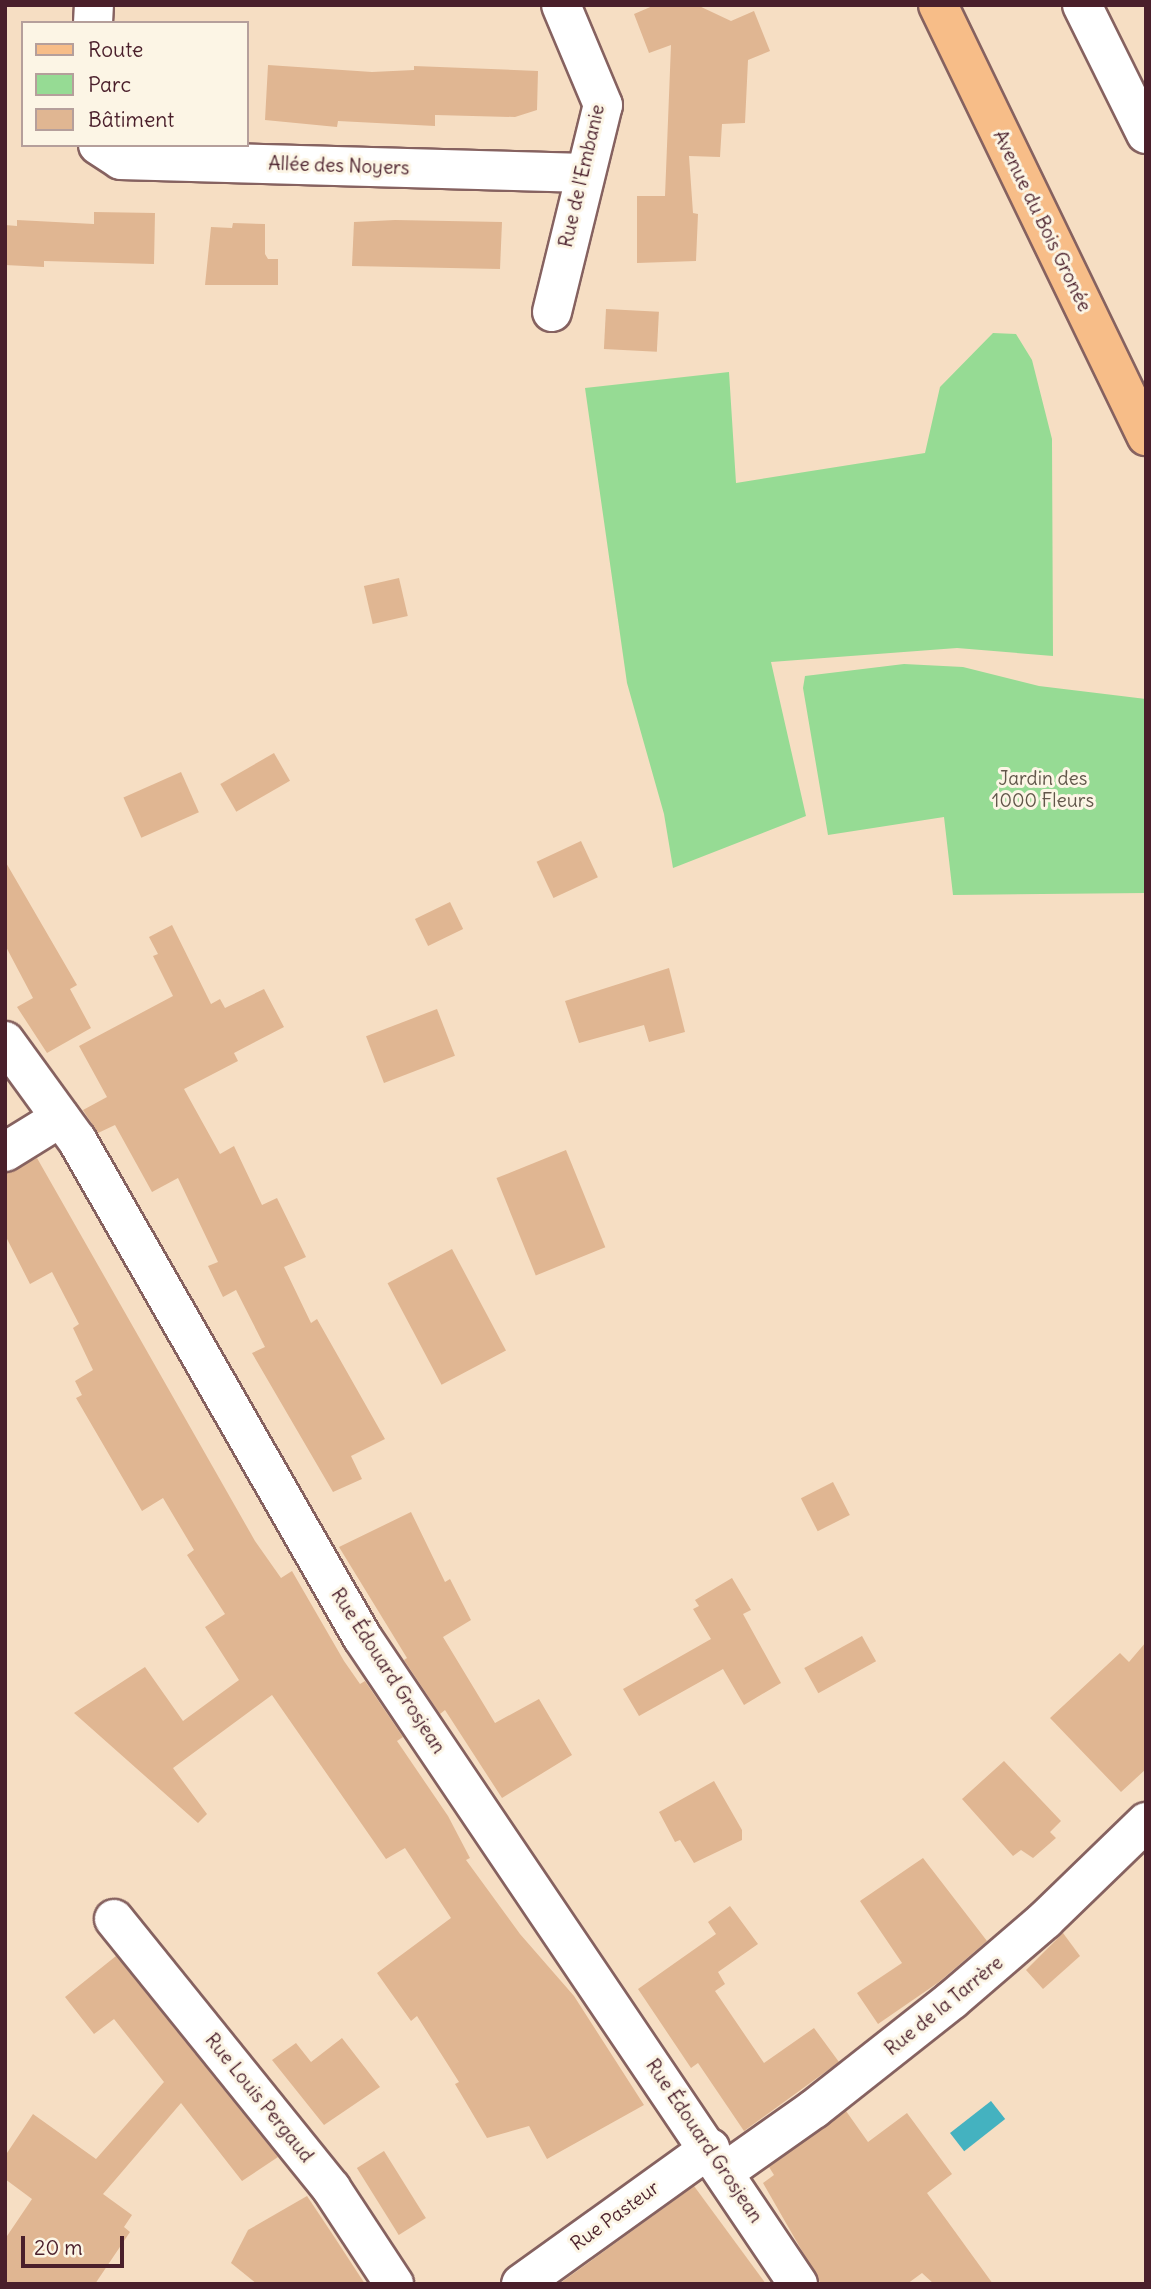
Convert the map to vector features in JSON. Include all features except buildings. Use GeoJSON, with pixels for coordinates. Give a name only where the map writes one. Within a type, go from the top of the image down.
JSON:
{"type":"FeatureCollection","features":[{"type":"Feature","properties":{"kind":"main road","name":"Avenue du Bois Gronée"},"geometry":{"type":"LineString","coordinates":[[938,5],[1146,436]]}},
{"type":"Feature","properties":{"kind":"main road","name":"Avenue du Bois Gronée"},"geometry":{"type":"LineString","coordinates":[[968,5],[1146,374]]}},
{"type":"Feature","properties":{"kind":"street","name":"Rue de l'Embanie"},"geometry":{"type":"LineString","coordinates":[[552,312],[603,105],[561,5]]}},
{"type":"Feature","properties":{"kind":"street"},"geometry":{"type":"LineString","coordinates":[[1083,5],[1146,134]]}},
{"type":"Feature","properties":{"kind":"street","name":"Allée des Noyers"},"geometry":{"type":"LineString","coordinates":[[101,147],[121,160],[585,173]]}},
{"type":"Feature","properties":{"kind":"street","name":"Rue Édouard Grosjean"},"geometry":{"type":"LineString","coordinates":[[5,1041],[61,1118],[103,1183],[362,1637],[718,2159],[798,2284]]}},
{"type":"Feature","properties":{"kind":"street"},"geometry":{"type":"LineString","coordinates":[[5,1152],[61,1118]]}},
{"type":"Feature","properties":{"kind":"street","name":"Rue de la Tarrère"},"geometry":{"type":"LineString","coordinates":[[718,2159],[814,2109],[952,2000],[1045,1920],[1146,1822]]}},
{"type":"Feature","properties":{"kind":"street","name":"Rue Louis Pergaud"},"geometry":{"type":"LineString","coordinates":[[114,1919],[331,2188],[394,2284]]}},
{"type":"Feature","properties":{"kind":"street","name":"Rue Pasteur"},"geometry":{"type":"LineString","coordinates":[[521,2284],[718,2159]]}},
{"type":"Feature","properties":{"kind":"green space"},"geometry":{"type":"Polygon","coordinates":[[[993,333],[1016,334],[1032,360],[1052,439],[1053,656],[957,648],[771,662],[806,816],[673,868],[664,814],[627,683],[585,388],[729,372],[736,483],[925,453],[940,387],[993,333]]]}},
{"type":"Feature","properties":{"kind":"green space","name":"Jardin des 1000 Fleurs"},"geometry":{"type":"Polygon","coordinates":[[[904,664],[963,667],[1039,686],[1146,699],[1146,893],[953,895],[944,817],[828,835],[803,688],[805,676],[904,664]]]}},
{"type":"Feature","properties":{"kind":"water"},"geometry":{"type":"Polygon","coordinates":[[[991,2101],[1005,2119],[964,2151],[950,2133],[991,2101]]]}}]}
